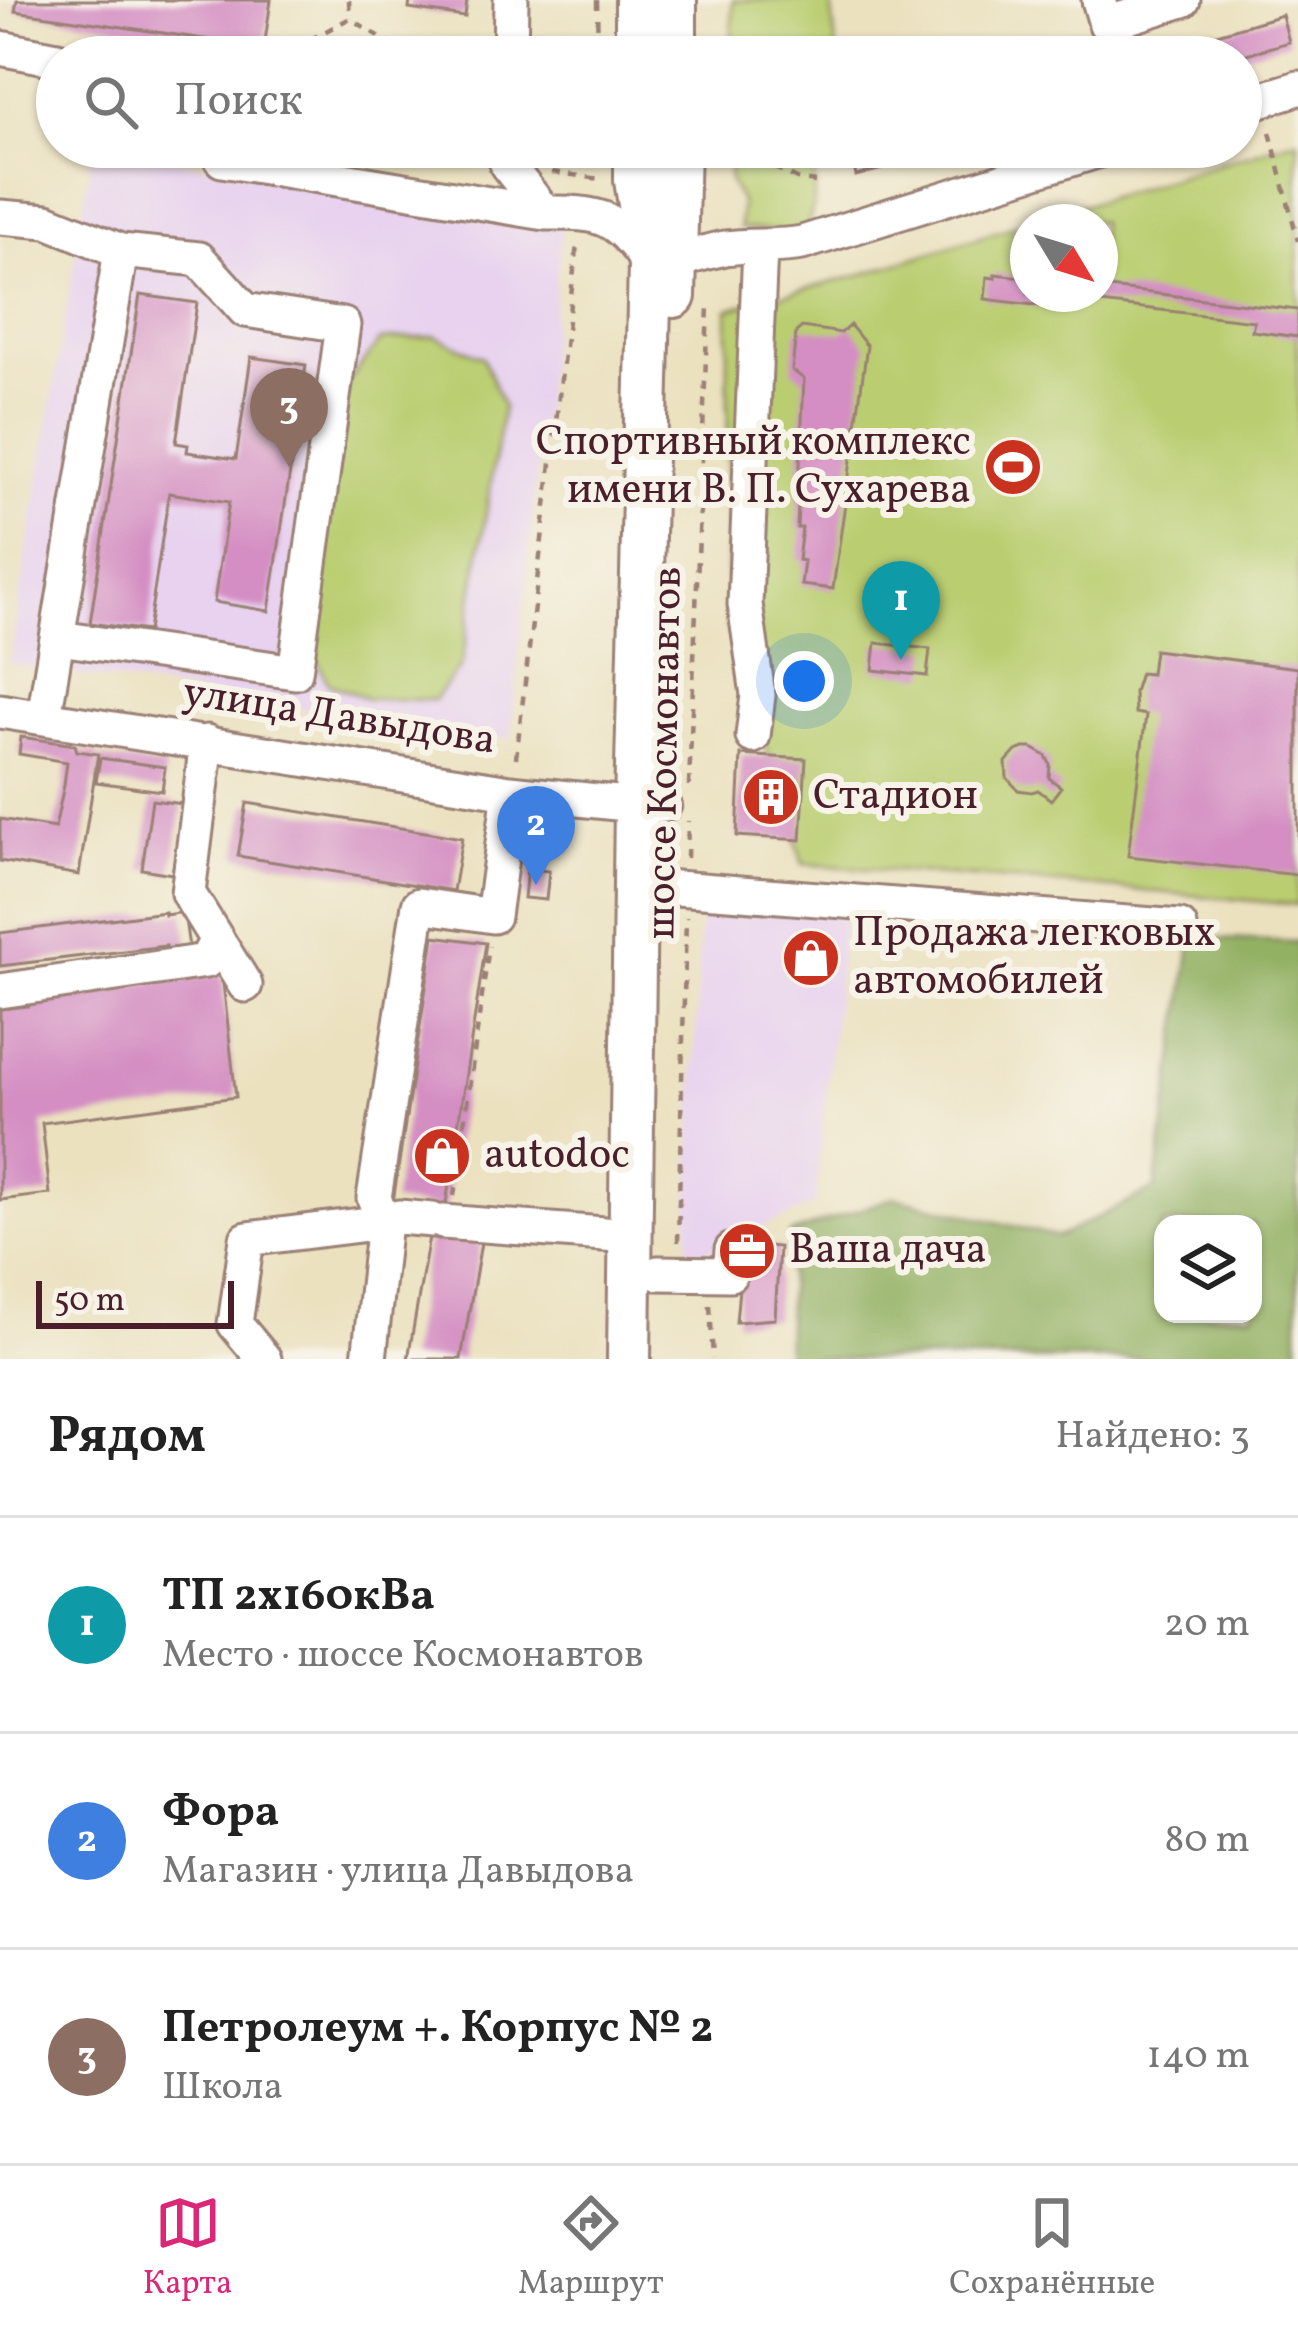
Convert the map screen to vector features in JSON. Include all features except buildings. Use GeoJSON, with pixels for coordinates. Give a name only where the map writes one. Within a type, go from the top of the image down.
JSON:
{"type":"FeatureCollection","features":[{"type":"Feature","properties":{"kind":"main road"},"geometry":{"type":"LineString","coordinates":[[637,0],[637,36]]}},
{"type":"Feature","properties":{"kind":"main road"},"geometry":{"type":"LineString","coordinates":[[675,0],[675,36]]}},
{"type":"Feature","properties":{"kind":"main road","name":"шоссе Космонавтов"},"geometry":{"type":"LineString","coordinates":[[636,168],[662,264]]}},
{"type":"Feature","properties":{"kind":"main road","name":"шоссе Космонавтов"},"geometry":{"type":"LineString","coordinates":[[629,1359],[650,805],[662,264],[675,168]]}},
{"type":"Feature","properties":{"kind":"main road","name":"шоссе Космонавтов"},"geometry":{"type":"LineString","coordinates":[[650,805],[663,887],[657,1359]]}},
{"type":"Feature","properties":{"kind":"street"},"geometry":{"type":"LineString","coordinates":[[510,36],[511,0]]}},
{"type":"Feature","properties":{"kind":"street"},"geometry":{"type":"LineString","coordinates":[[1099,0],[1106,24],[1183,0]]}},
{"type":"Feature","properties":{"kind":"street"},"geometry":{"type":"LineString","coordinates":[[0,48],[36,55]]}},
{"type":"Feature","properties":{"kind":"street"},"geometry":{"type":"LineString","coordinates":[[1262,99],[1298,88]]}},
{"type":"Feature","properties":{"kind":"street"},"geometry":{"type":"LineString","coordinates":[[271,168],[544,213],[592,213],[628,234],[662,264],[729,248],[802,244],[1044,168]]}},
{"type":"Feature","properties":{"kind":"street"},"geometry":{"type":"LineString","coordinates":[[509,168],[544,213]]}},
{"type":"Feature","properties":{"kind":"street"},"geometry":{"type":"LineString","coordinates":[[0,217],[47,221],[121,251],[199,260],[245,310],[343,325],[295,672],[58,638]]}},
{"type":"Feature","properties":{"kind":"street"},"geometry":{"type":"LineString","coordinates":[[753,736],[758,695],[745,604],[760,248]]}},
{"type":"Feature","properties":{"kind":"street"},"geometry":{"type":"LineString","coordinates":[[44,717],[121,251]]}},
{"type":"Feature","properties":{"kind":"street","name":"улица Давыдова"},"geometry":{"type":"LineString","coordinates":[[0,711],[510,792],[650,805]]}},
{"type":"Feature","properties":{"kind":"street"},"geometry":{"type":"LineString","coordinates":[[207,742],[188,893],[245,985]]}},
{"type":"Feature","properties":{"kind":"street"},"geometry":{"type":"LineString","coordinates":[[369,1359],[384,1222],[374,1198],[418,905],[493,916],[510,792]]}},
{"type":"Feature","properties":{"kind":"street"},"geometry":{"type":"LineString","coordinates":[[663,887],[1180,927]]}},
{"type":"Feature","properties":{"kind":"street"},"geometry":{"type":"LineString","coordinates":[[0,991],[206,961],[217,939]]}},
{"type":"Feature","properties":{"kind":"street"},"geometry":{"type":"LineString","coordinates":[[265,1359],[235,1324],[247,1238],[398,1217],[631,1236]]}},
{"type":"Feature","properties":{"kind":"street"},"geometry":{"type":"LineString","coordinates":[[658,1273],[730,1274],[733,1250]]}},
{"type":"Feature","properties":{"kind":"path"},"geometry":{"type":"LineString","coordinates":[[349,0],[350,18]]}},
{"type":"Feature","properties":{"kind":"path"},"geometry":{"type":"LineString","coordinates":[[597,0],[598,36]]}},
{"type":"Feature","properties":{"kind":"path"},"geometry":{"type":"LineString","coordinates":[[317,36],[350,18]]}},
{"type":"Feature","properties":{"kind":"path"},"geometry":{"type":"LineString","coordinates":[[350,18],[378,36]]}},
{"type":"Feature","properties":{"kind":"path"},"geometry":{"type":"LineString","coordinates":[[1270,132],[1298,241]]}},
{"type":"Feature","properties":{"kind":"path"},"geometry":{"type":"LineString","coordinates":[[775,168],[815,182]]}},
{"type":"Feature","properties":{"kind":"path"},"geometry":{"type":"LineString","coordinates":[[516,758],[581,212]]}},
{"type":"Feature","properties":{"kind":"path"},"geometry":{"type":"LineString","coordinates":[[442,1222],[493,916]]}},
{"type":"Feature","properties":{"kind":"shaded area"},"geometry":{"type":"Polygon","coordinates":[[[90,168],[218,168],[562,226],[510,740],[9,664],[90,168]]]}},
{"type":"Feature","properties":{"kind":"shaded area"},"geometry":{"type":"Polygon","coordinates":[[[701,896],[845,907],[815,1204],[687,1260],[701,896]]]}},
{"type":"Feature","properties":{"kind":"green space"},"geometry":{"type":"Polygon","coordinates":[[[733,0],[831,0],[835,36],[732,36],[733,0]]]}},
{"type":"Feature","properties":{"kind":"green space","name":"Спортивный комплекс имени В. П. Сухарева"},"geometry":{"type":"Polygon","coordinates":[[[1298,139],[1298,905],[803,864],[727,624],[728,309],[857,276],[1010,228],[1010,312],[1118,312],[1118,204],[1087,204],[1204,168],[1262,168],[1262,150],[1298,139]]]}},
{"type":"Feature","properties":{"kind":"green space"},"geometry":{"type":"Polygon","coordinates":[[[729,168],[814,168],[814,202],[803,233],[740,228],[741,203],[729,180],[729,168]]]}},
{"type":"Feature","properties":{"kind":"green space"},"geometry":{"type":"Polygon","coordinates":[[[435,336],[483,357],[503,407],[462,664],[434,700],[368,699],[328,683],[307,639],[348,382],[381,340],[435,336]]]}},
{"type":"Feature","properties":{"kind":"green space"},"geometry":{"type":"Polygon","coordinates":[[[1192,938],[1298,942],[1298,1359],[786,1359],[790,1234],[895,1197],[1058,1237],[1155,1189],[1192,938]]]}},
{"type":"Feature","properties":{"kind":"place","name":"Петролеум +. Корпус № 2"},"geometry":{"type":"Point","coordinates":[289,467]}},
{"type":"Feature","properties":{"kind":"place","name":"Спортивный комплекс имени В. П. Сухарева"},"geometry":{"type":"Point","coordinates":[1013,467]}},
{"type":"Feature","properties":{"kind":"place","name":"ТП 2х160кВа"},"geometry":{"type":"Point","coordinates":[901,660]}},
{"type":"Feature","properties":{"kind":"place","name":"Стадион"},"geometry":{"type":"Point","coordinates":[771,797]}},
{"type":"Feature","properties":{"kind":"place","name":"Фора"},"geometry":{"type":"Point","coordinates":[536,885]}},
{"type":"Feature","properties":{"kind":"place","name":"Продажа легковых автомобилей"},"geometry":{"type":"Point","coordinates":[811,958]}},
{"type":"Feature","properties":{"kind":"place","name":"autodoc"},"geometry":{"type":"Point","coordinates":[442,1156]}},
{"type":"Feature","properties":{"kind":"place","name":"Ваша дача"},"geometry":{"type":"Point","coordinates":[747,1251]}}]}
